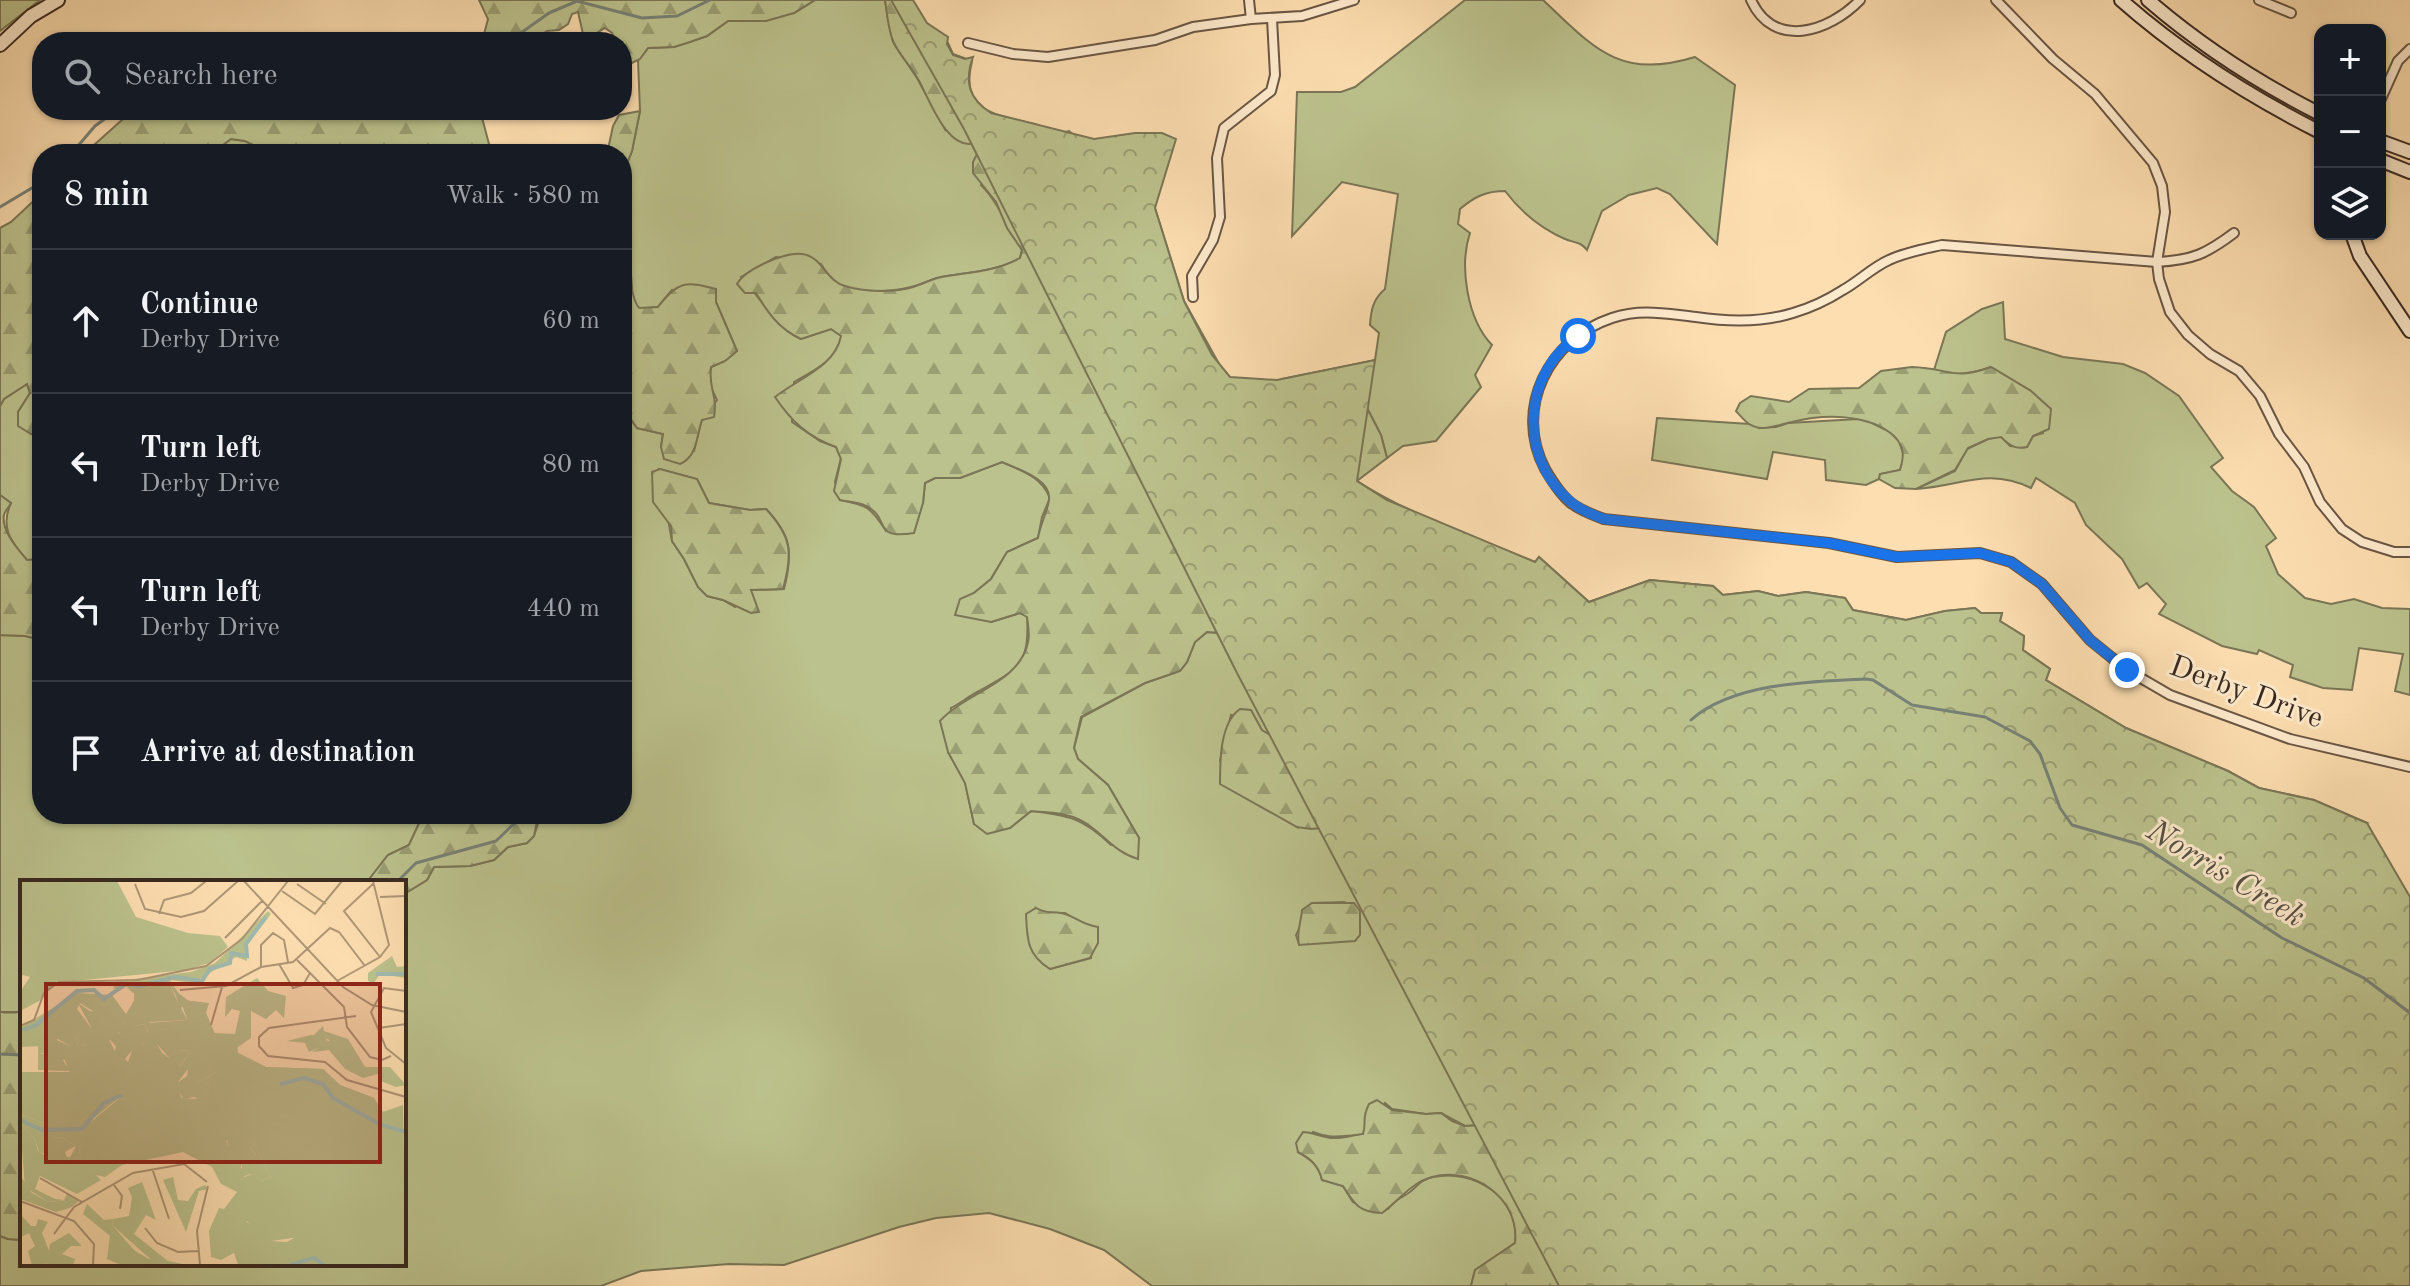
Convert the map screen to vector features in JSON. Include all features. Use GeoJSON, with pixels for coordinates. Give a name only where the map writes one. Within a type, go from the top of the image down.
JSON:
{"type":"FeatureCollection","features":[{"type":"Feature","properties":{"kind":"main road"},"geometry":{"type":"LineString","coordinates":[[0,45],[31,16],[58,0]]}},
{"type":"Feature","properties":{"kind":"main road"},"geometry":{"type":"LineString","coordinates":[[2121,0],[2204,65],[2314,129]]}},
{"type":"Feature","properties":{"kind":"main road"},"geometry":{"type":"LineString","coordinates":[[2148,0],[2212,49],[2286,97],[2314,111]]}},
{"type":"Feature","properties":{"kind":"main road"},"geometry":{"type":"LineString","coordinates":[[2386,143],[2410,152]]}},
{"type":"Feature","properties":{"kind":"main road"},"geometry":{"type":"LineString","coordinates":[[2386,162],[2410,172]]}},
{"type":"Feature","properties":{"kind":"main road"},"geometry":{"type":"LineString","coordinates":[[2354,240],[2360,256],[2407,317],[2410,331]]}},
{"type":"Feature","properties":{"kind":"street"},"geometry":{"type":"LineString","coordinates":[[1249,0],[1251,19]]}},
{"type":"Feature","properties":{"kind":"street"},"geometry":{"type":"LineString","coordinates":[[968,43],[1013,54],[1048,57],[1108,50],[1155,40],[1193,27],[1302,16],[1354,0]]}},
{"type":"Feature","properties":{"kind":"street"},"geometry":{"type":"LineString","coordinates":[[1751,0],[1768,23],[1785,30],[1807,32],[1824,27],[1860,0]]}},
{"type":"Feature","properties":{"kind":"street"},"geometry":{"type":"LineString","coordinates":[[1996,0],[2053,59],[2095,94],[2153,163],[2162,186],[2165,212],[2157,262],[2170,312],[2188,335],[2210,354],[2239,371],[2260,396],[2279,434],[2304,467],[2320,502],[2342,529],[2362,542],[2394,552],[2410,552]]}},
{"type":"Feature","properties":{"kind":"street"},"geometry":{"type":"LineString","coordinates":[[2259,0],[2291,13]]}},
{"type":"Feature","properties":{"kind":"street"},"geometry":{"type":"LineString","coordinates":[[1193,297],[1192,276],[1213,240],[1220,217],[1219,142],[1224,128],[1271,91],[1275,75],[1272,19]]}},
{"type":"Feature","properties":{"kind":"street"},"geometry":{"type":"LineString","coordinates":[[2382,96],[2398,61],[2410,49]]}},
{"type":"Feature","properties":{"kind":"street","name":"Derby Drive"},"geometry":{"type":"LineString","coordinates":[[2234,233],[2208,253],[2193,259],[2157,262],[1942,245],[1918,249],[1887,260],[1842,291],[1796,312],[1772,318],[1747,321],[1649,311],[1610,318],[1574,338],[1560,351],[1539,382],[1532,425],[1537,451],[1550,478],[1571,503],[1604,519],[1829,543],[1897,557],[1980,553],[2011,562],[2042,584],[2090,640],[2127,670],[2170,695],[2290,739],[2410,767]]}},
{"type":"Feature","properties":{"kind":"green space"},"geometry":{"type":"Polygon","coordinates":[[[0,0],[40,0],[0,31],[0,0]]]}},
{"type":"Feature","properties":{"kind":"green space"},"geometry":{"type":"Polygon","coordinates":[[[479,0],[815,0],[794,13],[766,21],[728,21],[707,36],[690,42],[674,47],[648,48],[640,59],[632,63],[632,32],[611,32],[605,28],[598,32],[583,32],[578,12],[572,14],[568,24],[559,30],[546,32],[485,32],[488,19],[479,0]]]}},
{"type":"Feature","properties":{"kind":"green space"},"geometry":{"type":"Polygon","coordinates":[[[815,0],[885,0],[893,42],[946,131],[924,42],[948,43],[953,54],[972,61],[969,78],[971,91],[984,108],[1006,118],[1035,124],[981,185],[1022,250],[1020,258],[1011,263],[886,291],[842,286],[830,277],[821,264],[776,257],[741,277],[775,319],[801,339],[831,329],[842,336],[830,358],[794,382],[792,422],[820,441],[836,447],[841,458],[835,482],[840,500],[868,508],[886,531],[923,503],[925,483],[935,478],[960,478],[1002,462],[1036,479],[1050,498],[1038,538],[1007,552],[991,579],[974,593],[991,622],[1020,613],[1027,616],[1027,632],[1023,655],[1012,671],[951,708],[948,752],[965,782],[974,824],[1010,828],[1031,811],[1074,819],[1111,845],[1139,838],[1108,785],[1078,759],[1074,748],[1082,717],[1145,683],[1180,671],[1195,642],[1207,632],[1235,634],[1357,481],[1444,525],[1535,562],[1539,557],[1589,602],[1650,580],[1713,586],[1723,595],[1758,591],[1778,596],[1806,592],[1845,598],[1853,610],[1906,620],[1975,608],[1981,613],[2002,613],[2000,621],[2024,636],[2023,650],[2050,669],[2046,680],[2126,728],[2228,771],[2259,788],[2314,800],[2367,823],[1483,1125],[1465,1126],[1441,1113],[1392,1109],[1385,1103],[1363,1135],[1332,1136],[1313,1132],[1298,1152],[1314,1163],[1322,1180],[1343,1186],[1353,1202],[1388,1209],[1425,1180],[1449,1175],[1479,1182],[1503,1200],[1515,1227],[1515,1243],[1475,1270],[1471,1286],[1152,1286],[1104,1250],[1050,1229],[989,1213],[936,1218],[899,1227],[784,1265],[729,1264],[641,1271],[601,1286],[0,1286],[0,1236],[20,1240],[20,1266],[406,1266],[406,893],[427,880],[434,867],[470,866],[494,860],[508,847],[527,843],[534,836],[538,824],[632,824],[632,421],[637,428],[663,434],[661,447],[694,451],[702,419],[717,400],[709,383],[711,367],[737,351],[716,302],[672,290],[658,307],[640,309],[633,301],[632,151],[640,111],[638,60],[648,48],[674,47],[707,36],[728,21],[794,13],[815,0]],[[659,469],[672,541],[698,587],[707,596],[735,607],[750,590],[784,589],[789,565],[788,546],[781,528],[766,509],[750,510],[709,503],[697,479],[659,469]],[[1231,715],[1220,761],[1242,794],[1297,827],[1270,735],[1261,730],[1255,720],[1231,715]],[[1344,902],[1312,903],[1296,935],[1299,944],[1311,943],[1344,902]],[[1036,908],[1050,969],[1091,958],[1084,925],[1065,913],[1045,913],[1036,908]]]}},
{"type":"Feature","properties":{"kind":"green space"},"geometry":{"type":"Polygon","coordinates":[[[885,0],[897,0],[975,143],[965,144],[956,139],[940,122],[918,79],[894,43],[885,0]]]}},
{"type":"Feature","properties":{"kind":"green space"},"geometry":{"type":"Polygon","coordinates":[[[891,0],[913,0],[927,23],[948,37],[947,44],[953,55],[965,59],[973,57],[970,89],[978,102],[991,113],[1094,139],[1162,133],[1176,139],[1155,208],[1184,301],[1212,355],[1230,377],[1277,380],[1375,360],[1357,481],[1387,500],[1535,562],[1539,557],[1589,602],[1650,580],[1713,586],[1723,595],[1758,591],[1778,596],[1806,592],[1845,598],[1853,610],[1906,620],[1975,608],[1981,613],[2002,613],[2000,621],[2024,636],[2023,650],[2050,669],[2046,680],[2126,728],[2228,771],[2259,788],[2314,800],[2367,823],[2410,897],[2410,1286],[1559,1286],[1238,675],[964,129],[891,0]]]}},
{"type":"Feature","properties":{"kind":"green space"},"geometry":{"type":"Polygon","coordinates":[[[1465,0],[1543,0],[1593,45],[1610,55],[1646,65],[1695,57],[1735,85],[1717,244],[1670,194],[1657,188],[1629,195],[1602,211],[1587,250],[1539,225],[1505,191],[1470,201],[1460,209],[1458,224],[1470,233],[1465,261],[1468,292],[1476,321],[1492,345],[1475,375],[1481,387],[1436,441],[1403,446],[1387,458],[1381,435],[1365,404],[1370,373],[1361,363],[1375,360],[1379,333],[1370,325],[1371,314],[1375,301],[1385,289],[1398,194],[1342,182],[1292,236],[1297,92],[1341,92],[1355,87],[1465,0]]]}},
{"type":"Feature","properties":{"kind":"green space"},"geometry":{"type":"Polygon","coordinates":[[[640,111],[632,151],[632,144],[609,144],[616,120],[632,120],[632,113],[640,111]]]}},
{"type":"Feature","properties":{"kind":"green space"},"geometry":{"type":"Polygon","coordinates":[[[122,120],[483,120],[489,144],[251,144],[231,139],[224,144],[95,144],[122,120]]]}},
{"type":"Feature","properties":{"kind":"green space"},"geometry":{"type":"Polygon","coordinates":[[[1069,131],[1155,208],[1184,301],[1237,396],[1282,379],[1361,363],[1370,373],[1365,404],[1381,435],[1387,458],[1357,481],[1235,634],[1207,632],[1195,642],[1180,671],[1145,683],[1081,717],[1074,748],[1078,759],[1108,785],[1139,838],[1138,859],[1121,852],[1088,825],[1062,814],[1031,811],[1010,828],[987,834],[974,824],[965,783],[948,752],[940,721],[1015,668],[1023,656],[1029,639],[1027,617],[1020,613],[991,622],[955,615],[960,599],[974,593],[991,579],[1007,552],[1038,538],[1049,500],[1045,486],[1002,462],[960,478],[935,478],[925,483],[914,533],[892,534],[887,531],[874,511],[840,500],[834,491],[841,459],[836,447],[801,427],[775,397],[824,364],[832,356],[841,336],[831,329],[801,339],[775,320],[756,293],[745,293],[737,284],[757,267],[795,254],[814,259],[839,283],[879,291],[905,289],[938,278],[1011,263],[1020,258],[1022,250],[1007,228],[996,202],[973,173],[973,162],[977,154],[1069,131]]]}},
{"type":"Feature","properties":{"kind":"green space"},"geometry":{"type":"Polygon","coordinates":[[[231,139],[251,144],[224,144],[231,139]]]}},
{"type":"Feature","properties":{"kind":"green space"},"geometry":{"type":"Polygon","coordinates":[[[32,202],[32,434],[18,426],[18,412],[30,393],[27,384],[4,399],[0,406],[0,228],[32,202]]]}},
{"type":"Feature","properties":{"kind":"green space"},"geometry":{"type":"Polygon","coordinates":[[[683,285],[716,289],[716,302],[737,351],[711,367],[714,417],[702,420],[693,451],[680,464],[664,459],[661,447],[663,434],[637,428],[632,421],[632,290],[639,308],[658,307],[671,292],[683,285]]]}},
{"type":"Feature","properties":{"kind":"green space"},"geometry":{"type":"Polygon","coordinates":[[[2003,302],[2005,339],[2063,357],[2123,364],[2145,373],[2179,396],[2223,458],[2211,467],[2232,491],[2254,507],[2276,538],[2266,546],[2278,574],[2305,598],[2331,604],[2354,599],[2382,608],[2410,609],[2410,695],[2395,691],[2403,654],[2359,648],[2352,690],[2323,688],[2290,677],[2293,665],[2259,650],[2257,654],[2222,646],[2159,614],[2166,604],[2147,583],[2139,588],[2122,559],[2086,525],[2075,503],[2036,478],[2031,488],[2016,482],[1988,478],[1916,489],[1955,471],[1967,449],[1988,439],[2001,436],[2010,446],[2027,447],[2033,436],[2043,433],[2031,391],[1991,367],[1963,374],[1934,370],[1946,332],[1982,309],[2003,302]]]}},
{"type":"Feature","properties":{"kind":"green space"},"geometry":{"type":"Polygon","coordinates":[[[1912,367],[1967,373],[1991,367],[2031,391],[2051,409],[2049,429],[2033,436],[2027,447],[2023,448],[2012,446],[2001,437],[1988,439],[1968,448],[1955,470],[1916,489],[1895,488],[1879,479],[1880,474],[1900,470],[1903,452],[1898,440],[1884,428],[1859,419],[1831,417],[1761,428],[1750,425],[1736,411],[1740,403],[1751,396],[1789,402],[1809,389],[1859,388],[1881,371],[1912,367]]]}},
{"type":"Feature","properties":{"kind":"green space"},"geometry":{"type":"Polygon","coordinates":[[[27,384],[30,393],[18,412],[32,434],[32,560],[27,560],[8,533],[6,519],[11,503],[0,495],[0,406],[4,399],[27,384]]]}},
{"type":"Feature","properties":{"kind":"green space"},"geometry":{"type":"Polygon","coordinates":[[[1657,418],[1750,424],[1759,428],[1858,419],[1890,432],[1899,441],[1904,456],[1900,470],[1880,474],[1879,479],[1866,485],[1826,480],[1825,460],[1773,452],[1767,479],[1652,460],[1657,418]]]}},
{"type":"Feature","properties":{"kind":"green space"},"geometry":{"type":"Polygon","coordinates":[[[660,469],[697,479],[709,503],[750,510],[766,509],[775,519],[788,546],[788,565],[783,589],[751,590],[759,612],[751,613],[707,596],[698,587],[672,541],[671,526],[653,502],[652,472],[660,469]]]}},
{"type":"Feature","properties":{"kind":"green space"},"geometry":{"type":"Polygon","coordinates":[[[0,495],[11,503],[5,514],[5,527],[27,560],[32,560],[32,638],[0,635],[0,495]]]}},
{"type":"Feature","properties":{"kind":"green space"},"geometry":{"type":"Polygon","coordinates":[[[0,635],[32,638],[32,824],[419,824],[409,845],[388,855],[369,880],[20,880],[20,1012],[0,1012],[0,635]]]}},
{"type":"Feature","properties":{"kind":"green space"},"geometry":{"type":"Polygon","coordinates":[[[1240,709],[1251,710],[1262,730],[1270,735],[1333,827],[1297,827],[1220,784],[1225,733],[1233,715],[1240,709]]]}},
{"type":"Feature","properties":{"kind":"green space"},"geometry":{"type":"Polygon","coordinates":[[[419,824],[536,824],[534,836],[527,843],[508,847],[494,860],[470,866],[434,867],[427,880],[406,893],[406,880],[369,880],[388,855],[409,845],[419,824]]]}},
{"type":"Feature","properties":{"kind":"green space"},"geometry":{"type":"Polygon","coordinates":[[[1312,903],[1354,903],[1360,911],[1360,935],[1355,941],[1299,945],[1302,910],[1312,903]]]}},
{"type":"Feature","properties":{"kind":"green space"},"geometry":{"type":"Polygon","coordinates":[[[1036,908],[1066,914],[1098,927],[1098,943],[1090,958],[1050,969],[1042,964],[1030,946],[1027,931],[1026,914],[1036,908]]]}},
{"type":"Feature","properties":{"kind":"green space"},"geometry":{"type":"Polygon","coordinates":[[[0,1012],[20,1012],[20,1240],[0,1236],[0,1012]]]}},
{"type":"Feature","properties":{"kind":"green space"},"geometry":{"type":"Polygon","coordinates":[[[1377,1100],[1392,1110],[1441,1113],[1465,1126],[1483,1125],[1655,1286],[1471,1286],[1475,1270],[1515,1243],[1515,1227],[1510,1212],[1491,1189],[1463,1176],[1432,1177],[1411,1188],[1382,1213],[1374,1213],[1358,1206],[1343,1186],[1322,1180],[1314,1163],[1298,1152],[1296,1143],[1303,1132],[1332,1138],[1363,1134],[1369,1104],[1377,1100]]]}},
{"type":"Feature","properties":{"kind":"waterway"},"geometry":{"type":"LineString","coordinates":[[522,32],[549,13],[577,1],[642,18],[677,16],[710,0]]}},
{"type":"Feature","properties":{"kind":"waterway"},"geometry":{"type":"LineString","coordinates":[[80,144],[103,120]]}},
{"type":"Feature","properties":{"kind":"waterway"},"geometry":{"type":"LineString","coordinates":[[0,207],[32,188]]}},
{"type":"Feature","properties":{"kind":"waterway","name":"Norris Creek"},"geometry":{"type":"LineString","coordinates":[[1691,720],[1728,698],[1750,691],[1798,683],[1866,679],[1873,680],[1912,705],[1985,717],[2030,741],[2040,754],[2060,808],[2072,825],[2142,845],[2282,938],[2364,978],[2410,1013]]}},
{"type":"Feature","properties":{"kind":"waterway"},"geometry":{"type":"LineString","coordinates":[[399,880],[416,863],[496,841],[514,824]]}},
{"type":"Feature","properties":{"kind":"waterway"},"geometry":{"type":"LineString","coordinates":[[0,1054],[20,1055]]}},
{"type":"Feature","properties":{"kind":"route"},"geometry":{"type":"LineString","coordinates":[[1578,336],[1560,351],[1539,382],[1532,425],[1542,464],[1571,503],[1604,519],[1829,543],[1897,557],[1980,553],[2011,562],[2042,584],[2090,640],[2127,670]]}}]}
